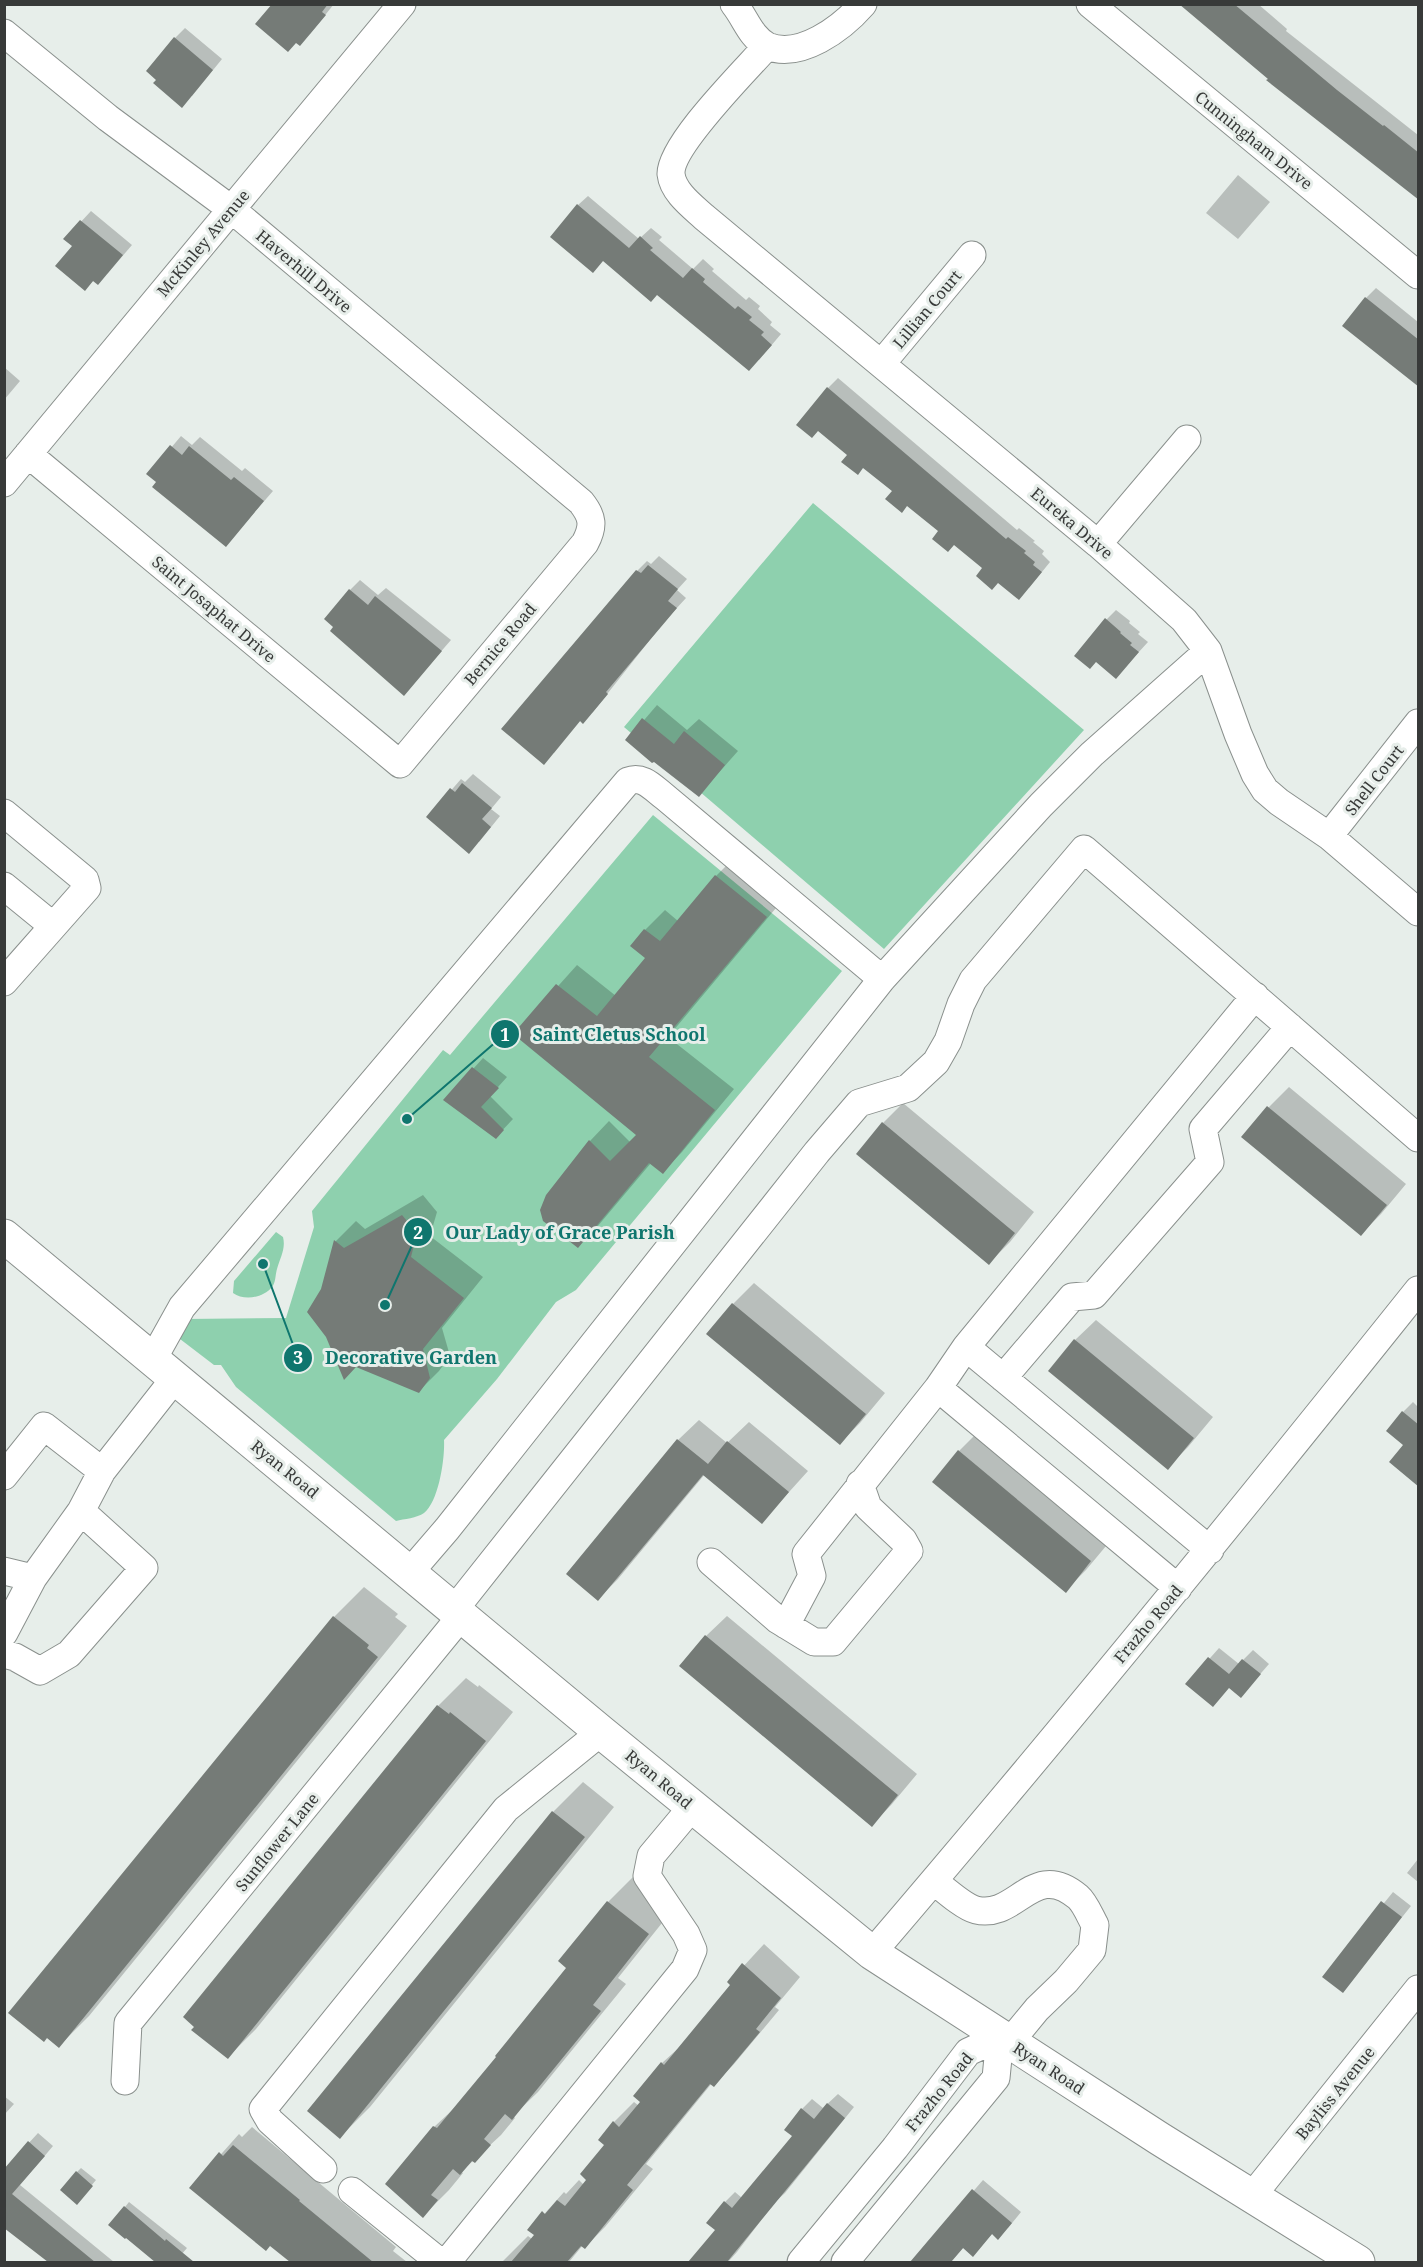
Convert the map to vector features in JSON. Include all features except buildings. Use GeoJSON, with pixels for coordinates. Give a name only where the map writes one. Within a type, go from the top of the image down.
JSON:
{"type":"FeatureCollection","features":[{"type":"Feature","properties":{"kind":"main road","name":"Ryan Road"},"geometry":{"type":"LineString","coordinates":[[4,1236],[601,1732],[872,1953],[1005,2040],[1358,2262]]}},
{"type":"Feature","properties":{"kind":"street","name":"McKinley Avenue"},"geometry":{"type":"LineString","coordinates":[[4,483],[402,4]]}},
{"type":"Feature","properties":{"kind":"street"},"geometry":{"type":"LineString","coordinates":[[734,4],[758,41],[777,50],[789,50],[819,40],[851,18],[863,4]]}},
{"type":"Feature","properties":{"kind":"street","name":"Cunningham Drive"},"geometry":{"type":"LineString","coordinates":[[1090,4],[1419,275]]}},
{"type":"Feature","properties":{"kind":"street","name":"Haverhill Drive"},"geometry":{"type":"LineString","coordinates":[[4,33],[108,118],[231,209],[581,502],[593,521]]}},
{"type":"Feature","properties":{"kind":"street","name":"Eureka Drive"},"geometry":{"type":"LineString","coordinates":[[767,46],[688,136],[676,154],[671,174],[678,191],[704,217],[1098,543],[1184,620],[1208,651],[1238,734],[1255,774],[1266,790],[1329,836],[1419,912]]}},
{"type":"Feature","properties":{"kind":"street","name":"Lillian Court"},"geometry":{"type":"LineString","coordinates":[[882,363],[972,255]]}},
{"type":"Feature","properties":{"kind":"street"},"geometry":{"type":"LineString","coordinates":[[1098,543],[1187,439]]}},
{"type":"Feature","properties":{"kind":"street","name":"Saint Josaphat Drive"},"geometry":{"type":"LineString","coordinates":[[28,454],[400,764]]}},
{"type":"Feature","properties":{"kind":"street","name":"Bernice Road"},"geometry":{"type":"LineString","coordinates":[[400,764],[585,543],[593,521]]}},
{"type":"Feature","properties":{"kind":"street"},"geometry":{"type":"LineString","coordinates":[[410,1572],[447,1529],[882,979],[1084,761],[1208,651]]}},
{"type":"Feature","properties":{"kind":"street","name":"Shell Court"},"geometry":{"type":"LineString","coordinates":[[1329,836],[1419,723]]}},
{"type":"Feature","properties":{"kind":"street"},"geometry":{"type":"LineString","coordinates":[[4,1633],[33,1578],[81,1511],[164,1369],[182,1307],[628,781],[635,778],[644,781],[882,979]]}},
{"type":"Feature","properties":{"kind":"street"},"geometry":{"type":"LineString","coordinates":[[4,813],[85,880],[87,888],[53,926],[10,965]]}},
{"type":"Feature","properties":{"kind":"street","name":"Sunflower Lane"},"geometry":{"type":"LineString","coordinates":[[125,2081],[128,2023],[458,1613],[817,1152],[859,1103],[908,1088],[936,1062],[948,1041],[961,1004],[973,980],[1084,849],[1255,996]]}},
{"type":"Feature","properties":{"kind":"street"},"geometry":{"type":"LineString","coordinates":[[4,886],[53,926]]}},
{"type":"Feature","properties":{"kind":"street"},"geometry":{"type":"LineString","coordinates":[[786,1625],[812,1576],[806,1554],[938,1388],[966,1347],[1255,996],[1419,1138]]}},
{"type":"Feature","properties":{"kind":"street"},"geometry":{"type":"LineString","coordinates":[[1003,1378],[1072,1297],[1094,1295],[1210,1162],[1203,1129],[1290,1027]]}},
{"type":"Feature","properties":{"kind":"street","name":"Frazho Road"},"geometry":{"type":"LineString","coordinates":[[872,1953],[1210,1550],[1419,1290]]}},
{"type":"Feature","properties":{"kind":"street"},"geometry":{"type":"LineString","coordinates":[[966,1347],[1210,1550]]}},
{"type":"Feature","properties":{"kind":"street"},"geometry":{"type":"LineString","coordinates":[[938,1388],[1178,1588]]}},
{"type":"Feature","properties":{"kind":"street"},"geometry":{"type":"LineString","coordinates":[[4,1476],[44,1426],[102,1472]]}},
{"type":"Feature","properties":{"kind":"street"},"geometry":{"type":"LineString","coordinates":[[711,1562],[786,1625],[814,1642],[833,1642],[909,1551],[903,1540],[868,1507],[860,1484]]}},
{"type":"Feature","properties":{"kind":"street"},"geometry":{"type":"LineString","coordinates":[[4,1654],[15,1657],[40,1671],[69,1654],[144,1568],[81,1511]]}},
{"type":"Feature","properties":{"kind":"street"},"geometry":{"type":"LineString","coordinates":[[4,1571],[33,1578]]}},
{"type":"Feature","properties":{"kind":"street"},"geometry":{"type":"LineString","coordinates":[[324,2169],[270,2121],[263,2109],[506,1809],[601,1732]]}},
{"type":"Feature","properties":{"kind":"street"},"geometry":{"type":"LineString","coordinates":[[447,2262],[685,1969],[693,1950],[687,1934],[647,1876],[651,1856],[692,1807]]}},
{"type":"Feature","properties":{"kind":"street"},"geometry":{"type":"LineString","coordinates":[[934,1881],[975,1910],[994,1910],[1016,1900],[1034,1886],[1053,1884],[1079,1898],[1095,1924],[1092,1950],[1066,1981],[1005,2040]]}},
{"type":"Feature","properties":{"kind":"street","name":"Bayliss Avenue"},"geometry":{"type":"LineString","coordinates":[[1252,2196],[1419,1989]]}},
{"type":"Feature","properties":{"kind":"street","name":"Frazho Road"},"geometry":{"type":"LineString","coordinates":[[801,2262],[895,2148],[968,2052],[1005,2040]]}},
{"type":"Feature","properties":{"kind":"street","name":"Frazho Road"},"geometry":{"type":"LineString","coordinates":[[845,2262],[996,2078],[1005,2040]]}},
{"type":"Feature","properties":{"kind":"street"},"geometry":{"type":"LineString","coordinates":[[352,2191],[440,2262]]}},
{"type":"Feature","properties":{"kind":"green space"},"geometry":{"type":"Polygon","coordinates":[[[813,503],[1084,730],[884,949],[624,727],[813,503]]]}},
{"type":"Feature","properties":{"kind":"green space"},"geometry":{"type":"Polygon","coordinates":[[[653,815],[842,971],[576,1290],[556,1302],[497,1379],[444,1440],[440,1479],[429,1507],[421,1515],[396,1521],[236,1387],[221,1365],[214,1365],[180,1339],[186,1319],[286,1318],[314,1227],[312,1211],[443,1050],[450,1055],[653,815]]]}},
{"type":"Feature","properties":{"kind":"green space"},"geometry":{"type":"Polygon","coordinates":[[[276,1232],[283,1237],[284,1246],[272,1287],[264,1294],[248,1298],[233,1293],[234,1281],[276,1232]]]}},
{"type":"Feature","properties":{"kind":"place","name":"Saint Cletus School"},"geometry":{"type":"Point","coordinates":[407,1119]}},
{"type":"Feature","properties":{"kind":"place","name":"Decorative Garden"},"geometry":{"type":"Point","coordinates":[263,1264]}},
{"type":"Feature","properties":{"kind":"place","name":"Our Lady of Grace Parish"},"geometry":{"type":"Point","coordinates":[385,1305]}}]}
